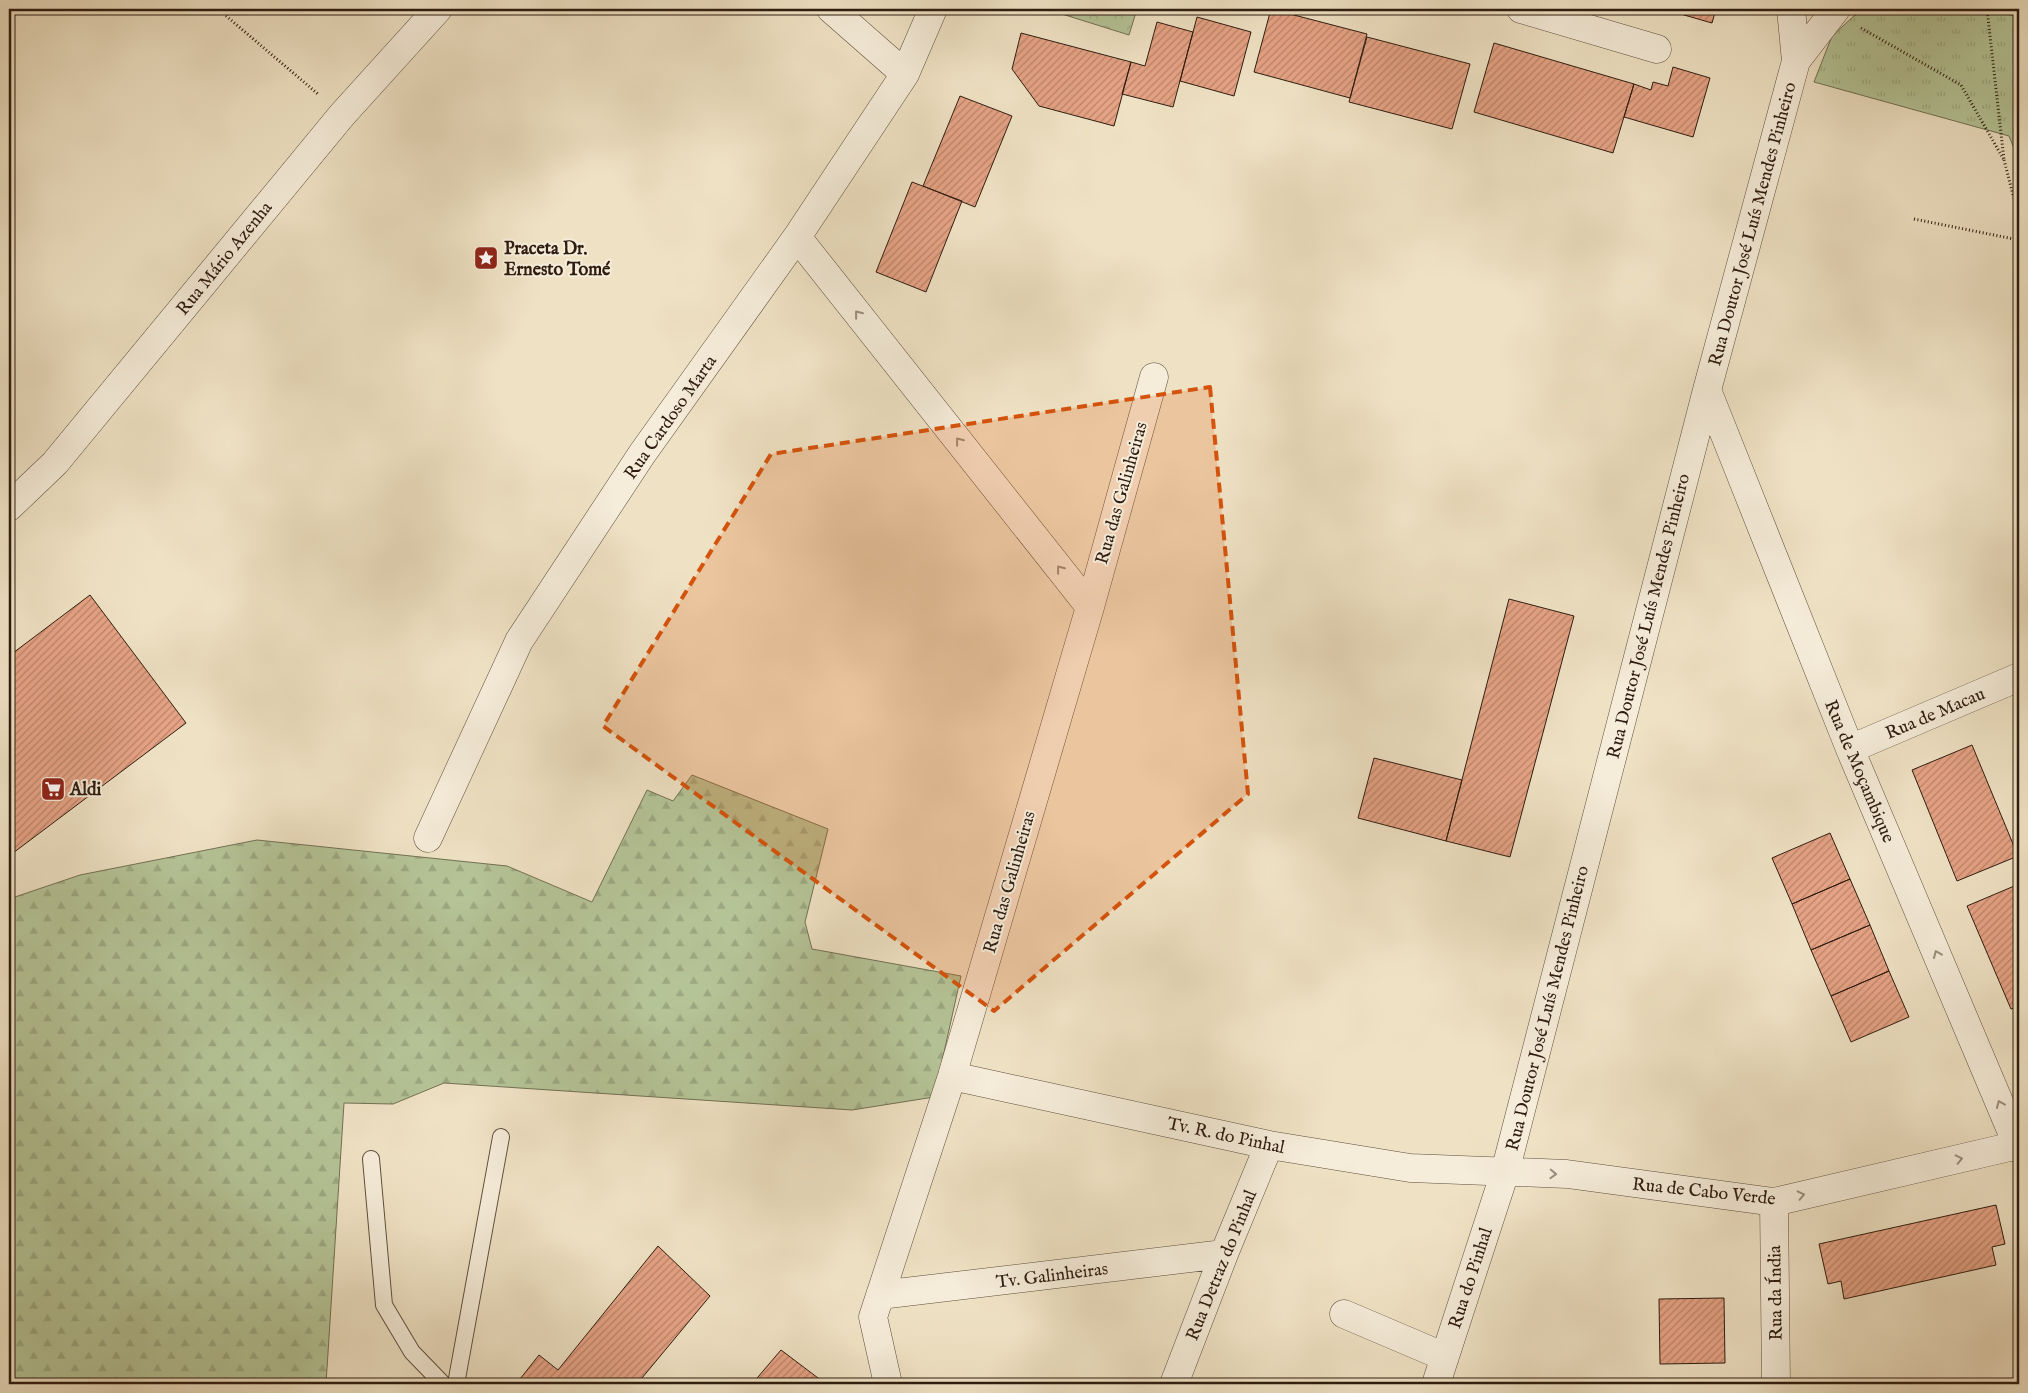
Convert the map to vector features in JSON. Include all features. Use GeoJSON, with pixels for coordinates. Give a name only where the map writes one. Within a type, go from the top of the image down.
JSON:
{"type":"FeatureCollection","features":[{"type":"Feature","properties":{"kind":"street","name":"Rua Mário Azenha"},"geometry":{"type":"LineString","coordinates":[[9,508],[55,463],[342,115],[438,9]]}},
{"type":"Feature","properties":{"kind":"street"},"geometry":{"type":"LineString","coordinates":[[831,9],[904,74]]}},
{"type":"Feature","properties":{"kind":"street","name":"Rua Cardoso Marta"},"geometry":{"type":"LineString","coordinates":[[428,838],[519,642],[642,454],[797,237],[904,74],[933,9]]}},
{"type":"Feature","properties":{"kind":"street"},"geometry":{"type":"LineString","coordinates":[[1521,9],[1658,49]]}},
{"type":"Feature","properties":{"kind":"street","name":"Rua Doutor José Luís Mendes Pinheiro"},"geometry":{"type":"LineString","coordinates":[[1505,1172],[1707,390],[1796,60],[1791,9]]}},
{"type":"Feature","properties":{"kind":"street","name":"Rua Doutor José Luís Mendes Pinheiro"},"geometry":{"type":"LineString","coordinates":[[1796,60],[1833,13]]}},
{"type":"Feature","properties":{"kind":"street"},"geometry":{"type":"LineString","coordinates":[[797,237],[1090,607]]}},
{"type":"Feature","properties":{"kind":"street","name":"Rua das Galinheiras"},"geometry":{"type":"LineString","coordinates":[[888,1384],[873,1317],[952,1076],[1090,607],[1154,377]]}},
{"type":"Feature","properties":{"kind":"street","name":"Rua de Moçambique"},"geometry":{"type":"LineString","coordinates":[[1707,390],[1850,748],[2018,1147]]}},
{"type":"Feature","properties":{"kind":"street","name":"Rua de Macau"},"geometry":{"type":"LineString","coordinates":[[1850,748],[2019,677]]}},
{"type":"Feature","properties":{"kind":"street","name":"Tv. R. do Pinhal"},"geometry":{"type":"LineString","coordinates":[[952,1076],[1269,1146],[1410,1168],[1505,1172]]}},
{"type":"Feature","properties":{"kind":"street","name":"Rua Detraz do Pinhal"},"geometry":{"type":"LineString","coordinates":[[1174,1384],[1224,1254],[1269,1146]]}},
{"type":"Feature","properties":{"kind":"street","name":"Rua de Cabo Verde"},"geometry":{"type":"LineString","coordinates":[[1505,1172],[1567,1174],[1774,1202],[2018,1147]]}},
{"type":"Feature","properties":{"kind":"street","name":"Rua do Pinhal"},"geometry":{"type":"LineString","coordinates":[[1436,1384],[1505,1172]]}},
{"type":"Feature","properties":{"kind":"street","name":"Rua da Índia"},"geometry":{"type":"LineString","coordinates":[[1774,1202],[1776,1384]]}},
{"type":"Feature","properties":{"kind":"street","name":"Tv. Galinheiras"},"geometry":{"type":"LineString","coordinates":[[880,1296],[1224,1254]]}},
{"type":"Feature","properties":{"kind":"street"},"geometry":{"type":"LineString","coordinates":[[1344,1314],[1445,1357]]}},
{"type":"Feature","properties":{"kind":"lane"},"geometry":{"type":"LineString","coordinates":[[456,1384],[501,1136]]}},
{"type":"Feature","properties":{"kind":"lane"},"geometry":{"type":"LineString","coordinates":[[371,1159],[384,1306],[412,1352],[443,1384]]}},
{"type":"Feature","properties":{"kind":"path"},"geometry":{"type":"LineString","coordinates":[[218,9],[342,115]]}},
{"type":"Feature","properties":{"kind":"path"},"geometry":{"type":"LineString","coordinates":[[1987,9],[2004,160],[2019,218]]}},
{"type":"Feature","properties":{"kind":"path"},"geometry":{"type":"LineString","coordinates":[[1833,13],[1961,85],[2004,160]]}},
{"type":"Feature","properties":{"kind":"path"},"geometry":{"type":"LineString","coordinates":[[1914,219],[2019,240]]}},
{"type":"Feature","properties":{"kind":"highlighted area"},"geometry":{"type":"Polygon","coordinates":[[[1210,387],[1248,794],[994,1011],[603,726],[771,454],[1210,387]]]}},
{"type":"Feature","properties":{"kind":"green space"},"geometry":{"type":"Polygon","coordinates":[[[1046,9],[1137,9],[1129,35],[1046,9]]]}},
{"type":"Feature","properties":{"kind":"green space"},"geometry":{"type":"Polygon","coordinates":[[[1867,9],[1967,9],[2019,16],[2019,161],[2009,136],[1814,82],[1832,36],[1854,16],[1867,9]]]}},
{"type":"Feature","properties":{"kind":"green space"},"geometry":{"type":"Polygon","coordinates":[[[692,775],[828,829],[805,922],[812,949],[961,976],[934,1097],[852,1110],[444,1083],[393,1104],[344,1103],[326,1384],[9,1384],[9,899],[80,875],[257,840],[507,866],[592,902],[647,790],[673,801],[692,775]]]}},
{"type":"Feature","properties":{"kind":"building"},"geometry":{"type":"Polygon","coordinates":[[[1271,9],[1367,34],[1350,98],[1254,72],[1271,9]]]}},
{"type":"Feature","properties":{"kind":"building"},"geometry":{"type":"Polygon","coordinates":[[[1663,9],[1716,9],[1712,23],[1663,9]]]}},
{"type":"Feature","properties":{"kind":"building"},"geometry":{"type":"Polygon","coordinates":[[[1197,17],[1251,32],[1234,96],[1180,81],[1197,17]]]}},
{"type":"Feature","properties":{"kind":"building"},"geometry":{"type":"Polygon","coordinates":[[[1157,22],[1193,32],[1173,107],[1122,94],[1131,62],[1145,66],[1157,22]]]}},
{"type":"Feature","properties":{"kind":"building"},"geometry":{"type":"Polygon","coordinates":[[[1021,33],[1131,62],[1114,126],[1039,106],[1012,69],[1021,33]]]}},
{"type":"Feature","properties":{"kind":"building"},"geometry":{"type":"Polygon","coordinates":[[[1367,37],[1470,64],[1452,129],[1349,102],[1367,37]]]}},
{"type":"Feature","properties":{"kind":"building"},"geometry":{"type":"Polygon","coordinates":[[[1494,43],[1634,84],[1613,153],[1474,112],[1494,43]]]}},
{"type":"Feature","properties":{"kind":"building"},"geometry":{"type":"Polygon","coordinates":[[[1673,67],[1710,78],[1693,137],[1624,117],[1634,84],[1651,90],[1653,82],[1668,86],[1673,67]]]}},
{"type":"Feature","properties":{"kind":"building"},"geometry":{"type":"Polygon","coordinates":[[[960,96],[1012,116],[975,207],[923,186],[960,96]]]}},
{"type":"Feature","properties":{"kind":"building"},"geometry":{"type":"Polygon","coordinates":[[[912,182],[962,201],[926,292],[876,272],[912,182]]]}},
{"type":"Feature","properties":{"kind":"building","name":"Aldi"},"geometry":{"type":"Polygon","coordinates":[[[90,595],[186,723],[9,856],[9,656],[90,595]]]}},
{"type":"Feature","properties":{"kind":"building"},"geometry":{"type":"Polygon","coordinates":[[[1509,599],[1574,616],[1510,857],[1446,841],[1509,599]]]}},
{"type":"Feature","properties":{"kind":"building"},"geometry":{"type":"Polygon","coordinates":[[[1972,745],[2018,856],[1957,881],[1912,770],[1972,745]]]}},
{"type":"Feature","properties":{"kind":"building"},"geometry":{"type":"Polygon","coordinates":[[[1374,758],[1462,780],[1446,841],[1358,818],[1374,758]]]}},
{"type":"Feature","properties":{"kind":"building"},"geometry":{"type":"Polygon","coordinates":[[[1830,833],[1850,879],[1792,904],[1772,858],[1830,833]]]}},
{"type":"Feature","properties":{"kind":"building"},"geometry":{"type":"Polygon","coordinates":[[[1850,879],[1870,925],[1811,950],[1792,904],[1850,879]]]}},
{"type":"Feature","properties":{"kind":"building"},"geometry":{"type":"Polygon","coordinates":[[[2019,884],[2019,1006],[2011,1009],[1967,906],[2019,884]]]}},
{"type":"Feature","properties":{"kind":"building"},"geometry":{"type":"Polygon","coordinates":[[[1870,925],[1889,971],[1831,996],[1811,950],[1870,925]]]}},
{"type":"Feature","properties":{"kind":"building"},"geometry":{"type":"Polygon","coordinates":[[[1889,971],[1909,1017],[1851,1042],[1831,996],[1889,971]]]}},
{"type":"Feature","properties":{"kind":"building"},"geometry":{"type":"Polygon","coordinates":[[[1996,1205],[2005,1244],[1992,1247],[1996,1265],[1844,1299],[1841,1281],[1828,1284],[1819,1244],[1996,1205]]]}},
{"type":"Feature","properties":{"kind":"building"},"geometry":{"type":"Polygon","coordinates":[[[658,1246],[710,1296],[637,1384],[516,1384],[539,1355],[558,1370],[658,1246]]]}},
{"type":"Feature","properties":{"kind":"building"},"geometry":{"type":"Polygon","coordinates":[[[1724,1298],[1725,1363],[1660,1364],[1659,1299],[1724,1298]]]}},
{"type":"Feature","properties":{"kind":"building"},"geometry":{"type":"Polygon","coordinates":[[[781,1350],[826,1384],[752,1384],[781,1350]]]}},
{"type":"Feature","properties":{"kind":"place","name":"Praceta Dr. Ernesto Tomé"},"geometry":{"type":"Point","coordinates":[486,258]}},
{"type":"Feature","properties":{"kind":"place","name":"Aldi"},"geometry":{"type":"Point","coordinates":[53,789]}}]}
